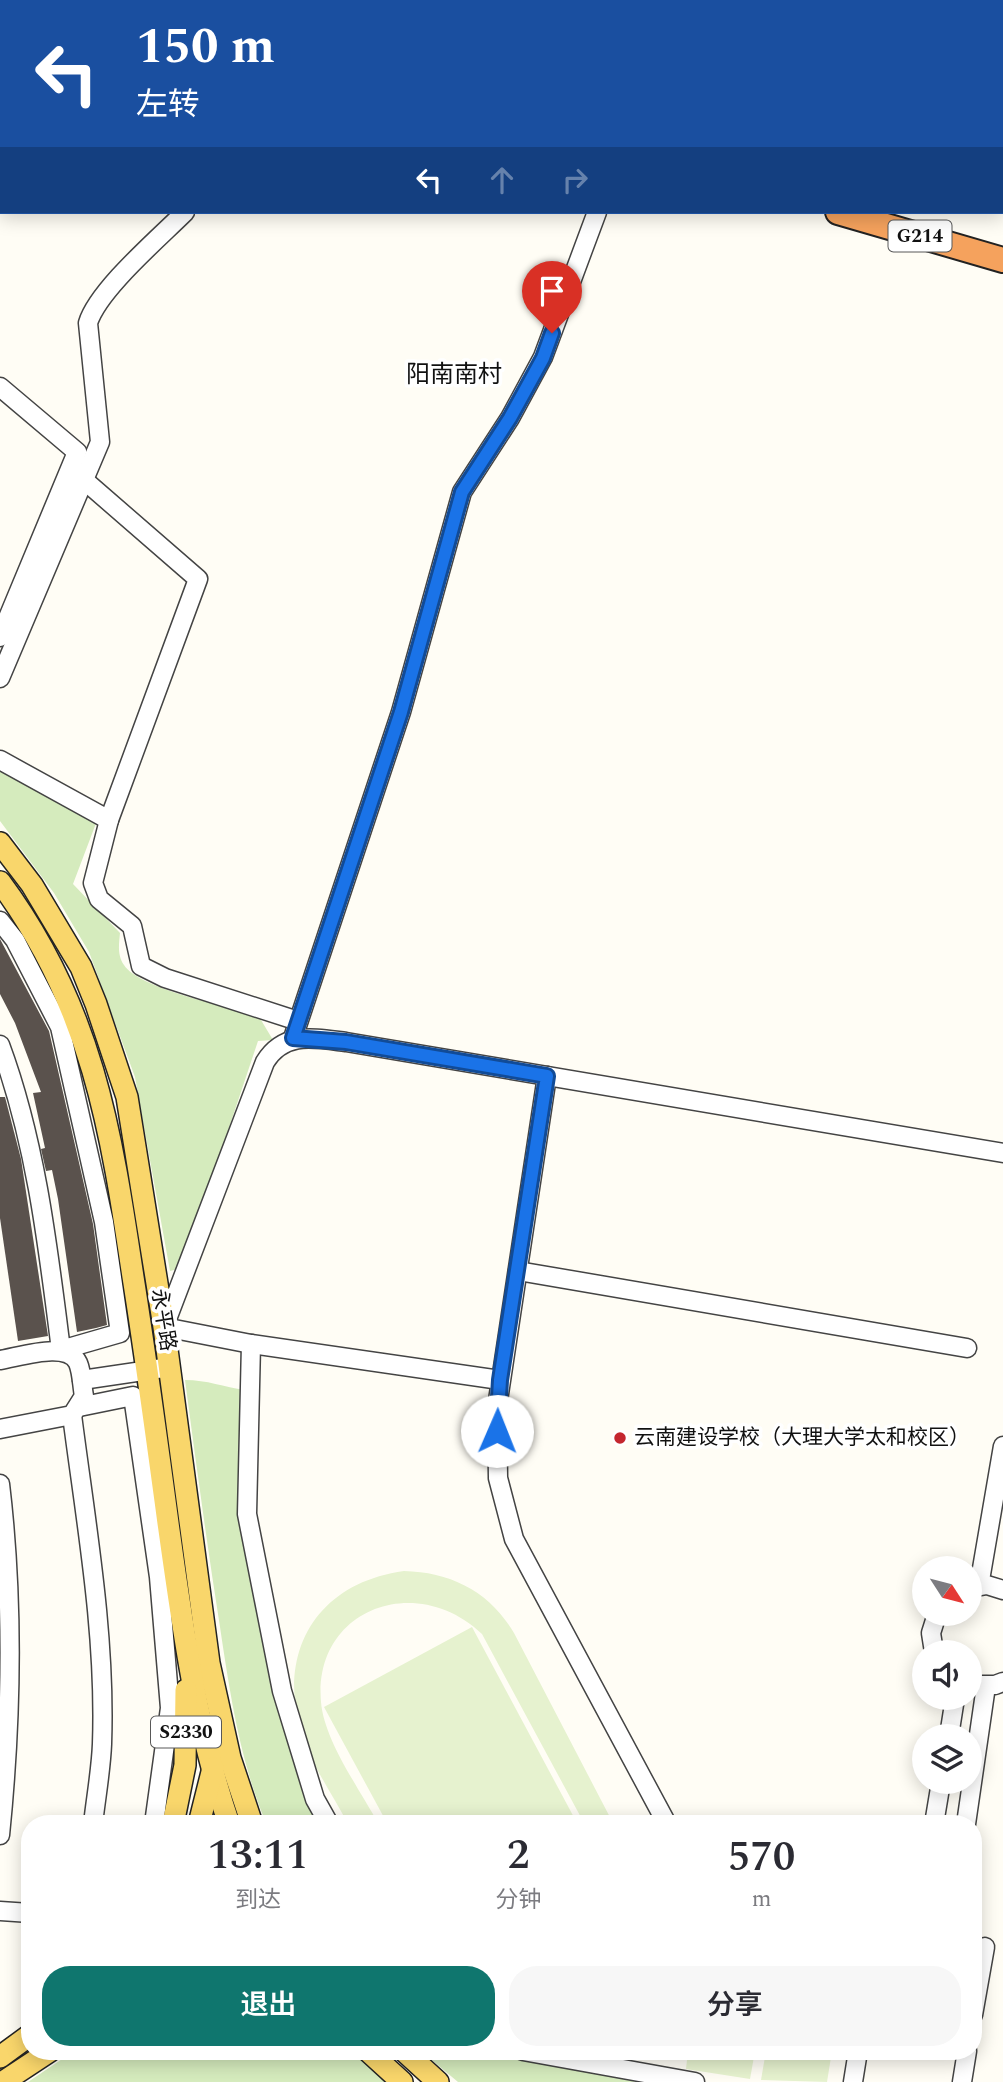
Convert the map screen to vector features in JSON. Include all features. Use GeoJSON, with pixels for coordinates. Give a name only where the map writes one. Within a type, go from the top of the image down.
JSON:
{"type":"FeatureCollection","features":[{"type":"Feature","properties":{"kind":"highway","name":"G214"},"geometry":{"type":"LineString","coordinates":[[845,214],[1003,260]]}},
{"type":"Feature","properties":{"kind":"main road","name":"永平路"},"geometry":{"type":"LineString","coordinates":[[0,843],[32,885],[80,967],[113,1052],[133,1128],[170,1367],[216,1701],[249,1815]]}},
{"type":"Feature","properties":{"kind":"main road","name":"永平路"},"geometry":{"type":"LineString","coordinates":[[0,882],[53,964],[78,1020],[112,1141],[147,1368],[184,1639],[227,1815]]}},
{"type":"Feature","properties":{"kind":"main road","name":"S2330"},"geometry":{"type":"LineString","coordinates":[[175,1815],[185,1765],[187,1704],[184,1639]]}},
{"type":"Feature","properties":{"kind":"main road","name":"S2330"},"geometry":{"type":"LineString","coordinates":[[201,1815],[213,1766],[216,1701]]}},
{"type":"Feature","properties":{"kind":"main road"},"geometry":{"type":"LineString","coordinates":[[0,2057],[21,2042]]}},
{"type":"Feature","properties":{"kind":"main road"},"geometry":{"type":"LineString","coordinates":[[3,2082],[36,2060]]}},
{"type":"Feature","properties":{"kind":"main road"},"geometry":{"type":"LineString","coordinates":[[378,2060],[402,2082]]}},
{"type":"Feature","properties":{"kind":"main road"},"geometry":{"type":"LineString","coordinates":[[414,2060],[438,2082]]}},
{"type":"Feature","properties":{"kind":"street"},"geometry":{"type":"LineString","coordinates":[[0,678],[100,442],[89,336],[91,313],[107,292],[183,214]]}},
{"type":"Feature","properties":{"kind":"street"},"geometry":{"type":"LineString","coordinates":[[500,1380],[251,1345],[164,1327],[265,1062],[296,1030],[401,712],[462,492],[510,418],[543,358],[596,214]]}},
{"type":"Feature","properties":{"kind":"street"},"geometry":{"type":"LineString","coordinates":[[0,387],[77,452],[0,636]]}},
{"type":"Feature","properties":{"kind":"street"},"geometry":{"type":"LineString","coordinates":[[84,480],[198,579],[109,820],[93,883],[99,899],[132,926],[141,967],[296,1030],[346,1042],[1003,1153]]}},
{"type":"Feature","properties":{"kind":"street"},"geometry":{"type":"LineString","coordinates":[[0,760],[109,820]]}},
{"type":"Feature","properties":{"kind":"street"},"geometry":{"type":"LineString","coordinates":[[0,920],[15,940],[60,1027],[104,1222],[120,1333],[61,1350],[0,1360]]}},
{"type":"Feature","properties":{"kind":"street"},"geometry":{"type":"LineString","coordinates":[[0,1045],[15,1084],[35,1172],[61,1350]]}},
{"type":"Feature","properties":{"kind":"street"},"geometry":{"type":"LineString","coordinates":[[547,1076],[500,1380],[497,1407],[498,1478],[514,1539],[662,1815]]}},
{"type":"Feature","properties":{"kind":"street"},"geometry":{"type":"LineString","coordinates":[[518,1271],[967,1348]]}},
{"type":"Feature","properties":{"kind":"street"},"geometry":{"type":"LineString","coordinates":[[251,1345],[247,1514],[282,1691],[315,1799],[324,1815]]}},
{"type":"Feature","properties":{"kind":"street"},"geometry":{"type":"LineString","coordinates":[[61,1350],[72,1354],[78,1363],[84,1396],[75,1411],[101,1671],[102,1746],[94,1815]]}},
{"type":"Feature","properties":{"kind":"street"},"geometry":{"type":"LineString","coordinates":[[82,1380],[147,1368],[170,1367]]}},
{"type":"Feature","properties":{"kind":"street"},"geometry":{"type":"LineString","coordinates":[[0,1429],[133,1396],[159,1577],[170,1708],[155,1815]]}},
{"type":"Feature","properties":{"kind":"street"},"geometry":{"type":"LineString","coordinates":[[980,1556],[1003,1446]]}},
{"type":"Feature","properties":{"kind":"street"},"geometry":{"type":"LineString","coordinates":[[0,1484],[9,1561],[11,1674],[0,1835]]}},
{"type":"Feature","properties":{"kind":"street"},"geometry":{"type":"LineString","coordinates":[[982,1588],[1003,1590]]}},
{"type":"Feature","properties":{"kind":"street"},"geometry":{"type":"LineString","coordinates":[[967,1815],[986,1684]]}},
{"type":"Feature","properties":{"kind":"street"},"geometry":{"type":"LineString","coordinates":[[936,1815],[939,1794]]}},
{"type":"Feature","properties":{"kind":"street"},"geometry":{"type":"LineString","coordinates":[[0,1911],[21,1912]]}},
{"type":"Feature","properties":{"kind":"street"},"geometry":{"type":"LineString","coordinates":[[982,1946],[1003,1950]]}},
{"type":"Feature","properties":{"kind":"street"},"geometry":{"type":"LineString","coordinates":[[573,2060],[695,2082]]}},
{"type":"Feature","properties":{"kind":"street"},"geometry":{"type":"LineString","coordinates":[[853,2082],[857,2060]]}},
{"type":"Feature","properties":{"kind":"street"},"geometry":{"type":"LineString","coordinates":[[962,2082],[966,2060]]}},
{"type":"Feature","properties":{"kind":"green space"},"geometry":{"type":"Polygon","coordinates":[[[0,757],[98,818],[73,884],[120,933],[119,953],[124,965],[133,974],[165,989],[258,1015],[273,1040],[258,1041],[182,1268],[170,1271],[135,1077],[89,952],[54,893],[0,821],[0,757]]]}},
{"type":"Feature","properties":{"kind":"green space"},"geometry":{"type":"Polygon","coordinates":[[[185,1380],[245,1390],[253,1536],[289,1699],[324,1815],[263,1815],[249,1776],[237,1727],[206,1535],[185,1380]]]}},
{"type":"Feature","properties":{"kind":"green space"},"geometry":{"type":"Polygon","coordinates":[[[404,1571],[438,1575],[468,1587],[493,1606],[514,1633],[609,1815],[580,1815],[482,1634],[456,1615],[428,1605],[400,1603],[374,1610],[351,1623],[334,1643],[323,1670],[321,1702],[329,1732],[373,1815],[343,1815],[305,1745],[295,1703],[295,1675],[300,1649],[311,1626],[327,1606],[348,1590],[374,1578],[404,1571]]]}},
{"type":"Feature","properties":{"kind":"green space"},"geometry":{"type":"Polygon","coordinates":[[[472,1627],[573,1815],[383,1815],[324,1707],[472,1627]]]}},
{"type":"Feature","properties":{"kind":"green space"},"geometry":{"type":"Polygon","coordinates":[[[61,2060],[366,2060],[389,2082],[28,2082],[61,2060]]]}},
{"type":"Feature","properties":{"kind":"green space"},"geometry":{"type":"Polygon","coordinates":[[[432,2060],[564,2060],[663,2082],[458,2082],[432,2060]]]}},
{"type":"Feature","properties":{"kind":"green space"},"geometry":{"type":"Polygon","coordinates":[[[687,2060],[753,2060],[750,2079],[686,2069],[687,2060]]]}},
{"type":"Feature","properties":{"kind":"green space"},"geometry":{"type":"Polygon","coordinates":[[[764,2060],[831,2060],[827,2082],[761,2080],[764,2060]]]}},
{"type":"Feature","properties":{"kind":"building"},"geometry":{"type":"Polygon","coordinates":[[[0,939],[49,1031],[93,1224],[107,1325],[96,1328],[77,1332],[58,1199],[52,1170],[46,1171],[41,1149],[45,1148],[33,1093],[41,1092],[15,1023],[0,994],[0,939]]]}},
{"type":"Feature","properties":{"kind":"building"},"geometry":{"type":"Polygon","coordinates":[[[0,1097],[5,1097],[21,1159],[48,1336],[18,1341],[0,1218],[0,1097]]]}},
{"type":"Feature","properties":{"kind":"place","name":"云南建设学校（大理大学太和校区）"},"geometry":{"type":"Point","coordinates":[620,1438]}},
{"type":"Feature","properties":{"kind":"district","name":"阳南南村"},"geometry":{"type":"Point","coordinates":[454,375]}},
{"type":"Feature","properties":{"kind":"route"},"geometry":{"type":"LineString","coordinates":[[497,1431],[500,1380],[547,1076],[346,1042],[293,1038],[401,712],[462,492],[510,418],[543,358],[552,333]]}}]}
